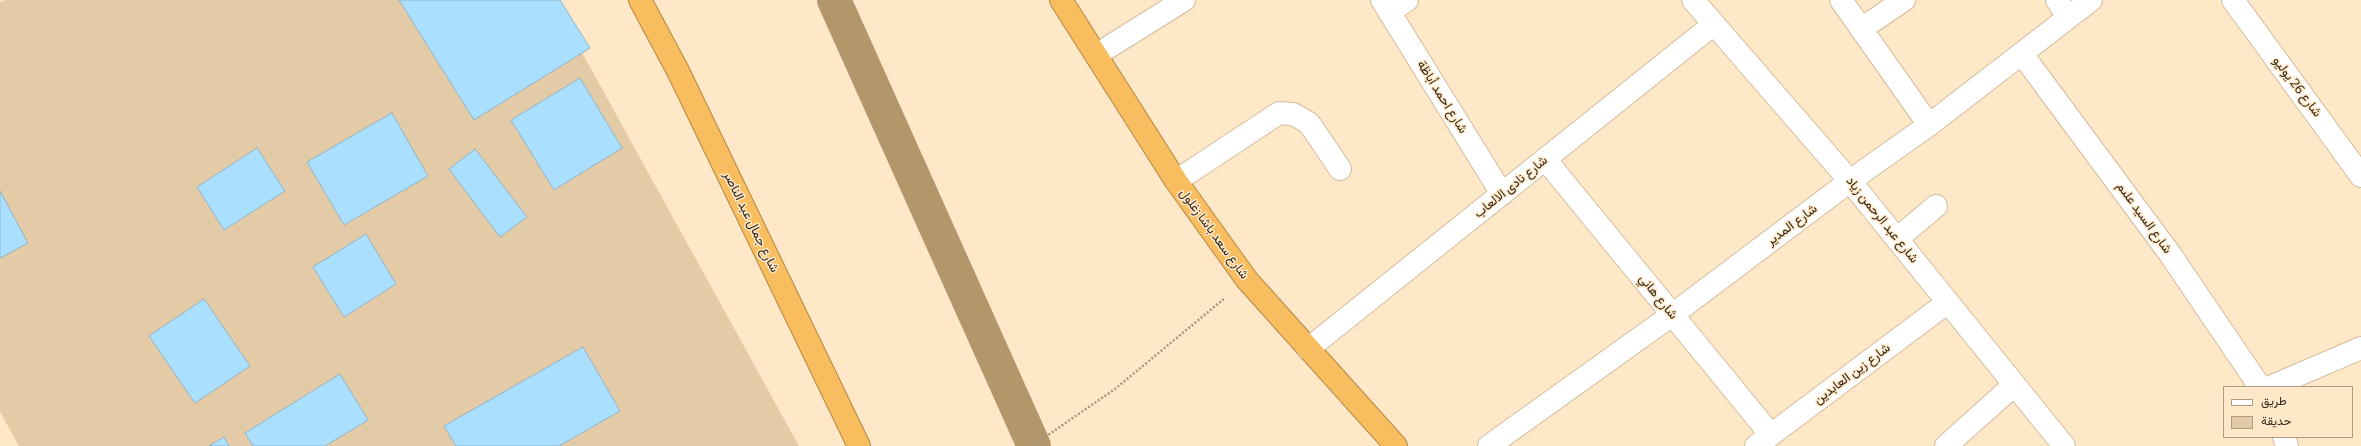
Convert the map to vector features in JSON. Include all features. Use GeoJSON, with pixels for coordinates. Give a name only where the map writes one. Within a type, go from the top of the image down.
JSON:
{"type":"FeatureCollection","features":[{"type":"Feature","properties":{"kind":"highway","name":"شارع جمال عبد الناصر"},"geometry":{"type":"LineString","coordinates":[[640,0],[678,71],[859,446]]}},
{"type":"Feature","properties":{"kind":"highway","name":"شارع سعد باشا زغلول"},"geometry":{"type":"LineString","coordinates":[[1061,0],[1176,181],[1247,280],[1308,350],[1396,446]]}},
{"type":"Feature","properties":{"kind":"street"},"geometry":{"type":"LineString","coordinates":[[1096,55],[1184,0]]}},
{"type":"Feature","properties":{"kind":"street","name":"شارع عبد الرحمن زياد"},"geometry":{"type":"LineString","coordinates":[[1693,0],[1850,181],[2064,446]]}},
{"type":"Feature","properties":{"kind":"street"},"geometry":{"type":"LineString","coordinates":[[1840,0],[1929,125]]}},
{"type":"Feature","properties":{"kind":"street"},"geometry":{"type":"LineString","coordinates":[[1861,29],[1904,0]]}},
{"type":"Feature","properties":{"kind":"street","name":"شارع المدير"},"geometry":{"type":"LineString","coordinates":[[1489,446],[1672,315],[1850,181],[1929,125],[2022,54],[2062,8],[2091,0]]}},
{"type":"Feature","properties":{"kind":"street","name":"شارع 26 يوليو"},"geometry":{"type":"LineString","coordinates":[[2233,0],[2361,176]]}},
{"type":"Feature","properties":{"kind":"street","name":"شارع احمد أباظة"},"geometry":{"type":"LineString","coordinates":[[1393,4],[1502,194]]}},
{"type":"Feature","properties":{"kind":"street","name":"شارع نادى الالعاب"},"geometry":{"type":"LineString","coordinates":[[1308,350],[1714,24]]}},
{"type":"Feature","properties":{"kind":"street","name":"شارع السيد علىم"},"geometry":{"type":"LineString","coordinates":[[2022,54],[2170,254],[2259,386]]}},
{"type":"Feature","properties":{"kind":"street"},"geometry":{"type":"LineString","coordinates":[[1176,181],[1280,113],[1293,114],[1309,123],[1340,169]]}},
{"type":"Feature","properties":{"kind":"street","name":"شارع هاني"},"geometry":{"type":"LineString","coordinates":[[1545,159],[1672,315],[1764,440]]}},
{"type":"Feature","properties":{"kind":"street"},"geometry":{"type":"LineString","coordinates":[[1896,239],[1936,206]]}},
{"type":"Feature","properties":{"kind":"street","name":"شارع زين العابدين"},"geometry":{"type":"LineString","coordinates":[[1764,440],[1948,302]]}},
{"type":"Feature","properties":{"kind":"street"},"geometry":{"type":"LineString","coordinates":[[2272,386],[2361,348]]}},
{"type":"Feature","properties":{"kind":"street"},"geometry":{"type":"LineString","coordinates":[[1946,446],[2014,385]]}},
{"type":"Feature","properties":{"kind":"path"},"geometry":{"type":"LineString","coordinates":[[1032,446],[1115,389],[1247,280]]}},
{"type":"Feature","properties":{"kind":"green space"},"geometry":{"type":"Polygon","coordinates":[[[5,0],[553,0],[799,446],[19,446],[0,412],[0,2],[5,0]]]}},
{"type":"Feature","properties":{"kind":"building"},"geometry":{"type":"Polygon","coordinates":[[[399,0],[560,0],[590,48],[474,120],[399,0]]]}},
{"type":"Feature","properties":{"kind":"building"},"geometry":{"type":"Polygon","coordinates":[[[580,78],[622,148],[554,190],[511,120],[580,78]]]}},
{"type":"Feature","properties":{"kind":"building"},"geometry":{"type":"Polygon","coordinates":[[[392,113],[428,176],[344,225],[307,162],[392,113]]]}},
{"type":"Feature","properties":{"kind":"building"},"geometry":{"type":"Polygon","coordinates":[[[257,148],[285,191],[224,230],[197,187],[257,148]]]}},
{"type":"Feature","properties":{"kind":"building"},"geometry":{"type":"Polygon","coordinates":[[[475,149],[527,217],[500,237],[449,169],[475,149]]]}},
{"type":"Feature","properties":{"kind":"building"},"geometry":{"type":"Polygon","coordinates":[[[0,191],[28,243],[0,258],[0,191]]]}},
{"type":"Feature","properties":{"kind":"building"},"geometry":{"type":"Polygon","coordinates":[[[366,234],[396,284],[344,317],[313,267],[366,234]]]}},
{"type":"Feature","properties":{"kind":"building"},"geometry":{"type":"Polygon","coordinates":[[[204,299],[250,366],[195,403],[149,336],[204,299]]]}},
{"type":"Feature","properties":{"kind":"building"},"geometry":{"type":"Polygon","coordinates":[[[583,347],[620,411],[559,446],[456,446],[444,426],[583,347]]]}},
{"type":"Feature","properties":{"kind":"building"},"geometry":{"type":"Polygon","coordinates":[[[340,374],[368,420],[325,446],[253,446],[245,433],[340,374]]]}},
{"type":"Feature","properties":{"kind":"building"},"geometry":{"type":"Polygon","coordinates":[[[224,437],[229,446],[209,446],[224,437]]]}},
{"type":"Feature","properties":{"kind":"waterway"},"geometry":{"type":"LineString","coordinates":[[834,0],[1034,446]]}}]}
